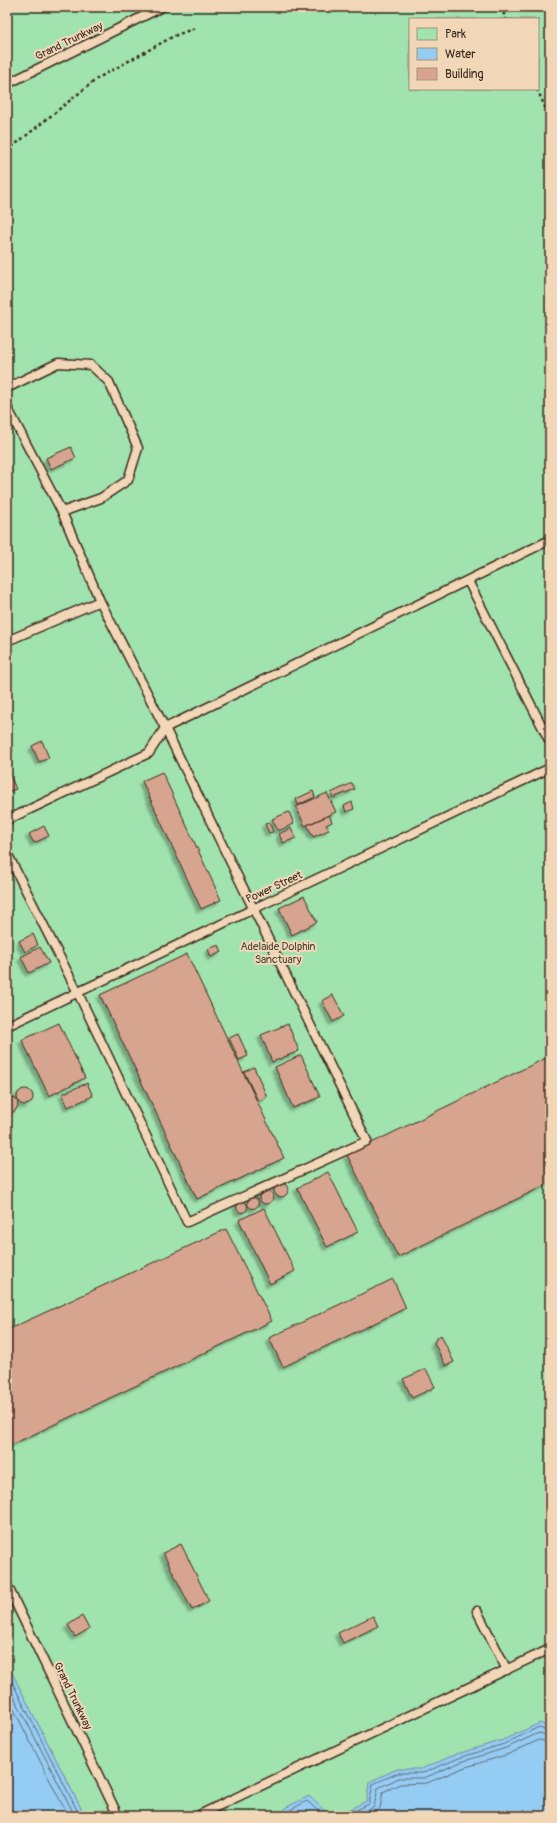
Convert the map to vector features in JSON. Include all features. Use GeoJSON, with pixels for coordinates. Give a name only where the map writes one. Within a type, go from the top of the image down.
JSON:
{"type":"FeatureCollection","features":[{"type":"Feature","properties":{"kind":"lane","name":"Grand Trunkway"},"geometry":{"type":"LineString","coordinates":[[7,84],[162,7]]}},
{"type":"Feature","properties":{"kind":"lane"},"geometry":{"type":"LineString","coordinates":[[7,388],[58,364],[91,365],[109,382],[138,448],[128,480],[101,498],[62,512]]}},
{"type":"Feature","properties":{"kind":"lane"},"geometry":{"type":"LineString","coordinates":[[7,407],[62,512],[100,601],[165,728],[367,1141],[187,1222],[78,993],[7,853]]}},
{"type":"Feature","properties":{"kind":"lane"},"geometry":{"type":"LineString","coordinates":[[7,820],[149,753],[165,728],[550,540]]}},
{"type":"Feature","properties":{"kind":"lane"},"geometry":{"type":"LineString","coordinates":[[468,581],[550,742]]}},
{"type":"Feature","properties":{"kind":"lane"},"geometry":{"type":"LineString","coordinates":[[7,641],[100,601]]}},
{"type":"Feature","properties":{"kind":"lane","name":"Power Street"},"geometry":{"type":"LineString","coordinates":[[7,1026],[550,768]]}},
{"type":"Feature","properties":{"kind":"lane","name":"Grand Trunkway"},"geometry":{"type":"LineString","coordinates":[[7,1585],[118,1816]]}},
{"type":"Feature","properties":{"kind":"lane"},"geometry":{"type":"LineString","coordinates":[[477,1611],[507,1670]]}},
{"type":"Feature","properties":{"kind":"lane"},"geometry":{"type":"LineString","coordinates":[[197,1816],[550,1649]]}},
{"type":"Feature","properties":{"kind":"path"},"geometry":{"type":"LineString","coordinates":[[501,7],[506,18]]}},
{"type":"Feature","properties":{"kind":"path"},"geometry":{"type":"LineString","coordinates":[[7,151],[98,78],[174,36],[195,28]]}},
{"type":"Feature","properties":{"kind":"path"},"geometry":{"type":"LineString","coordinates":[[537,90],[550,118]]}},
{"type":"Feature","properties":{"kind":"green space","name":"Adelaide Dolphin Sanctuary"},"geometry":{"type":"Polygon","coordinates":[[[7,7],[550,7],[550,1816],[7,1816],[7,7]]]}},
{"type":"Feature","properties":{"kind":"water"},"geometry":{"type":"Polygon","coordinates":[[[7,1663],[85,1816],[7,1816],[7,1663]]]}},
{"type":"Feature","properties":{"kind":"water"},"geometry":{"type":"Polygon","coordinates":[[[540,1723],[550,1728],[550,1816],[335,1816],[367,1801],[369,1782],[397,1769],[421,1769],[457,1754],[503,1740],[540,1723]]]}},
{"type":"Feature","properties":{"kind":"water"},"geometry":{"type":"Polygon","coordinates":[[[309,1796],[330,1816],[286,1816],[285,1808],[309,1796]]]}},
{"type":"Feature","properties":{"kind":"building"},"geometry":{"type":"Polygon","coordinates":[[[71,447],[76,458],[51,469],[46,458],[71,447]]]}},
{"type":"Feature","properties":{"kind":"building"},"geometry":{"type":"Polygon","coordinates":[[[7,738],[13,751],[7,754],[7,738]]]}},
{"type":"Feature","properties":{"kind":"building"},"geometry":{"type":"Polygon","coordinates":[[[42,741],[49,758],[39,762],[32,746],[42,741]]]}},
{"type":"Feature","properties":{"kind":"building"},"geometry":{"type":"Polygon","coordinates":[[[162,772],[221,900],[201,909],[142,781],[162,772]]]}},
{"type":"Feature","properties":{"kind":"building"},"geometry":{"type":"Polygon","coordinates":[[[7,773],[9,773],[16,789],[7,792],[7,773]]]}},
{"type":"Feature","properties":{"kind":"building"},"geometry":{"type":"Polygon","coordinates":[[[352,783],[355,789],[333,798],[331,793],[352,783]]]}},
{"type":"Feature","properties":{"kind":"building"},"geometry":{"type":"Polygon","coordinates":[[[313,791],[315,797],[298,805],[296,799],[313,791]]]}},
{"type":"Feature","properties":{"kind":"building"},"geometry":{"type":"Polygon","coordinates":[[[327,793],[336,812],[305,826],[296,807],[327,793]]]}},
{"type":"Feature","properties":{"kind":"building"},"geometry":{"type":"Polygon","coordinates":[[[352,802],[354,809],[346,812],[344,806],[352,802]]]}},
{"type":"Feature","properties":{"kind":"building"},"geometry":{"type":"Polygon","coordinates":[[[289,812],[294,824],[278,831],[272,819],[289,812]]]}},
{"type":"Feature","properties":{"kind":"building"},"geometry":{"type":"Polygon","coordinates":[[[329,815],[332,822],[326,825],[329,830],[313,837],[307,825],[329,815]]]}},
{"type":"Feature","properties":{"kind":"building"},"geometry":{"type":"Polygon","coordinates":[[[269,822],[273,832],[269,833],[265,824],[269,822]]]}},
{"type":"Feature","properties":{"kind":"building"},"geometry":{"type":"Polygon","coordinates":[[[44,826],[49,836],[34,843],[29,834],[44,826]]]}},
{"type":"Feature","properties":{"kind":"building"},"geometry":{"type":"Polygon","coordinates":[[[291,828],[296,838],[283,843],[279,834],[291,828]]]}},
{"type":"Feature","properties":{"kind":"building"},"geometry":{"type":"Polygon","coordinates":[[[304,896],[317,922],[292,935],[279,908],[304,896]]]}},
{"type":"Feature","properties":{"kind":"building"},"geometry":{"type":"Polygon","coordinates":[[[33,934],[38,945],[25,952],[19,941],[33,934]]]}},
{"type":"Feature","properties":{"kind":"building"},"geometry":{"type":"Polygon","coordinates":[[[219,945],[222,952],[211,957],[208,949],[219,945]]]}},
{"type":"Feature","properties":{"kind":"building"},"geometry":{"type":"Polygon","coordinates":[[[40,947],[49,963],[29,973],[21,957],[40,947]]]}},
{"type":"Feature","properties":{"kind":"building"},"geometry":{"type":"Polygon","coordinates":[[[187,954],[284,1158],[197,1199],[100,995],[187,954]]]}},
{"type":"Feature","properties":{"kind":"building"},"geometry":{"type":"Polygon","coordinates":[[[333,995],[344,1016],[333,1022],[322,1001],[333,995]]]}},
{"type":"Feature","properties":{"kind":"building"},"geometry":{"type":"Polygon","coordinates":[[[59,1023],[85,1078],[49,1096],[22,1040],[59,1023]]]}},
{"type":"Feature","properties":{"kind":"building"},"geometry":{"type":"Polygon","coordinates":[[[288,1024],[299,1051],[272,1062],[261,1035],[288,1024]]]}},
{"type":"Feature","properties":{"kind":"building"},"geometry":{"type":"Polygon","coordinates":[[[238,1034],[248,1056],[239,1060],[229,1038],[238,1034]]]}},
{"type":"Feature","properties":{"kind":"building"},"geometry":{"type":"Polygon","coordinates":[[[301,1055],[320,1097],[293,1108],[275,1067],[301,1055]]]}},
{"type":"Feature","properties":{"kind":"building"},"geometry":{"type":"Polygon","coordinates":[[[550,1056],[550,1183],[398,1257],[347,1155],[550,1056]]]}},
{"type":"Feature","properties":{"kind":"building"},"geometry":{"type":"Polygon","coordinates":[[[254,1067],[267,1097],[258,1101],[244,1072],[254,1067]]]}},
{"type":"Feature","properties":{"kind":"building"},"geometry":{"type":"Polygon","coordinates":[[[87,1083],[93,1096],[68,1107],[62,1094],[87,1083]]]}},
{"type":"Feature","properties":{"kind":"building"},"geometry":{"type":"Polygon","coordinates":[[[22,1089],[28,1089],[33,1094],[31,1103],[28,1105],[22,1105],[17,1100],[17,1094],[22,1089]]]}},
{"type":"Feature","properties":{"kind":"building"},"geometry":{"type":"Polygon","coordinates":[[[10,1096],[17,1100],[18,1106],[15,1111],[10,1113],[7,1112],[7,1097],[10,1096]]]}},
{"type":"Feature","properties":{"kind":"building"},"geometry":{"type":"Polygon","coordinates":[[[328,1172],[358,1232],[327,1247],[297,1188],[328,1172]]]}},
{"type":"Feature","properties":{"kind":"building"},"geometry":{"type":"Polygon","coordinates":[[[278,1183],[284,1183],[288,1187],[288,1193],[284,1197],[278,1197],[274,1193],[274,1187],[278,1183]]]}},
{"type":"Feature","properties":{"kind":"building"},"geometry":{"type":"Polygon","coordinates":[[[263,1190],[269,1190],[273,1194],[273,1200],[269,1204],[263,1204],[259,1200],[259,1194],[263,1190]]]}},
{"type":"Feature","properties":{"kind":"building"},"geometry":{"type":"Polygon","coordinates":[[[251,1198],[255,1198],[257,1199],[257,1207],[251,1208],[248,1205],[248,1201],[251,1198]]]}},
{"type":"Feature","properties":{"kind":"building"},"geometry":{"type":"Polygon","coordinates":[[[240,1202],[244,1202],[246,1203],[246,1211],[240,1212],[237,1209],[237,1205],[240,1202]]]}},
{"type":"Feature","properties":{"kind":"building"},"geometry":{"type":"Polygon","coordinates":[[[264,1208],[295,1271],[270,1284],[239,1220],[264,1208]]]}},
{"type":"Feature","properties":{"kind":"building"},"geometry":{"type":"Polygon","coordinates":[[[226,1229],[272,1321],[7,1447],[7,1330],[226,1229]]]}},
{"type":"Feature","properties":{"kind":"building"},"geometry":{"type":"Polygon","coordinates":[[[393,1279],[406,1308],[283,1367],[269,1338],[393,1279]]]}},
{"type":"Feature","properties":{"kind":"building"},"geometry":{"type":"Polygon","coordinates":[[[441,1335],[454,1362],[446,1366],[434,1343],[441,1335]]]}},
{"type":"Feature","properties":{"kind":"building"},"geometry":{"type":"Polygon","coordinates":[[[426,1369],[435,1387],[412,1398],[403,1379],[426,1369]]]}},
{"type":"Feature","properties":{"kind":"building"},"geometry":{"type":"Polygon","coordinates":[[[181,1544],[209,1601],[192,1610],[163,1553],[181,1544]]]}},
{"type":"Feature","properties":{"kind":"building"},"geometry":{"type":"Polygon","coordinates":[[[82,1616],[89,1629],[75,1637],[68,1625],[82,1616]]]}},
{"type":"Feature","properties":{"kind":"building"},"geometry":{"type":"Polygon","coordinates":[[[373,1616],[378,1626],[343,1643],[338,1633],[373,1616]]]}}]}
